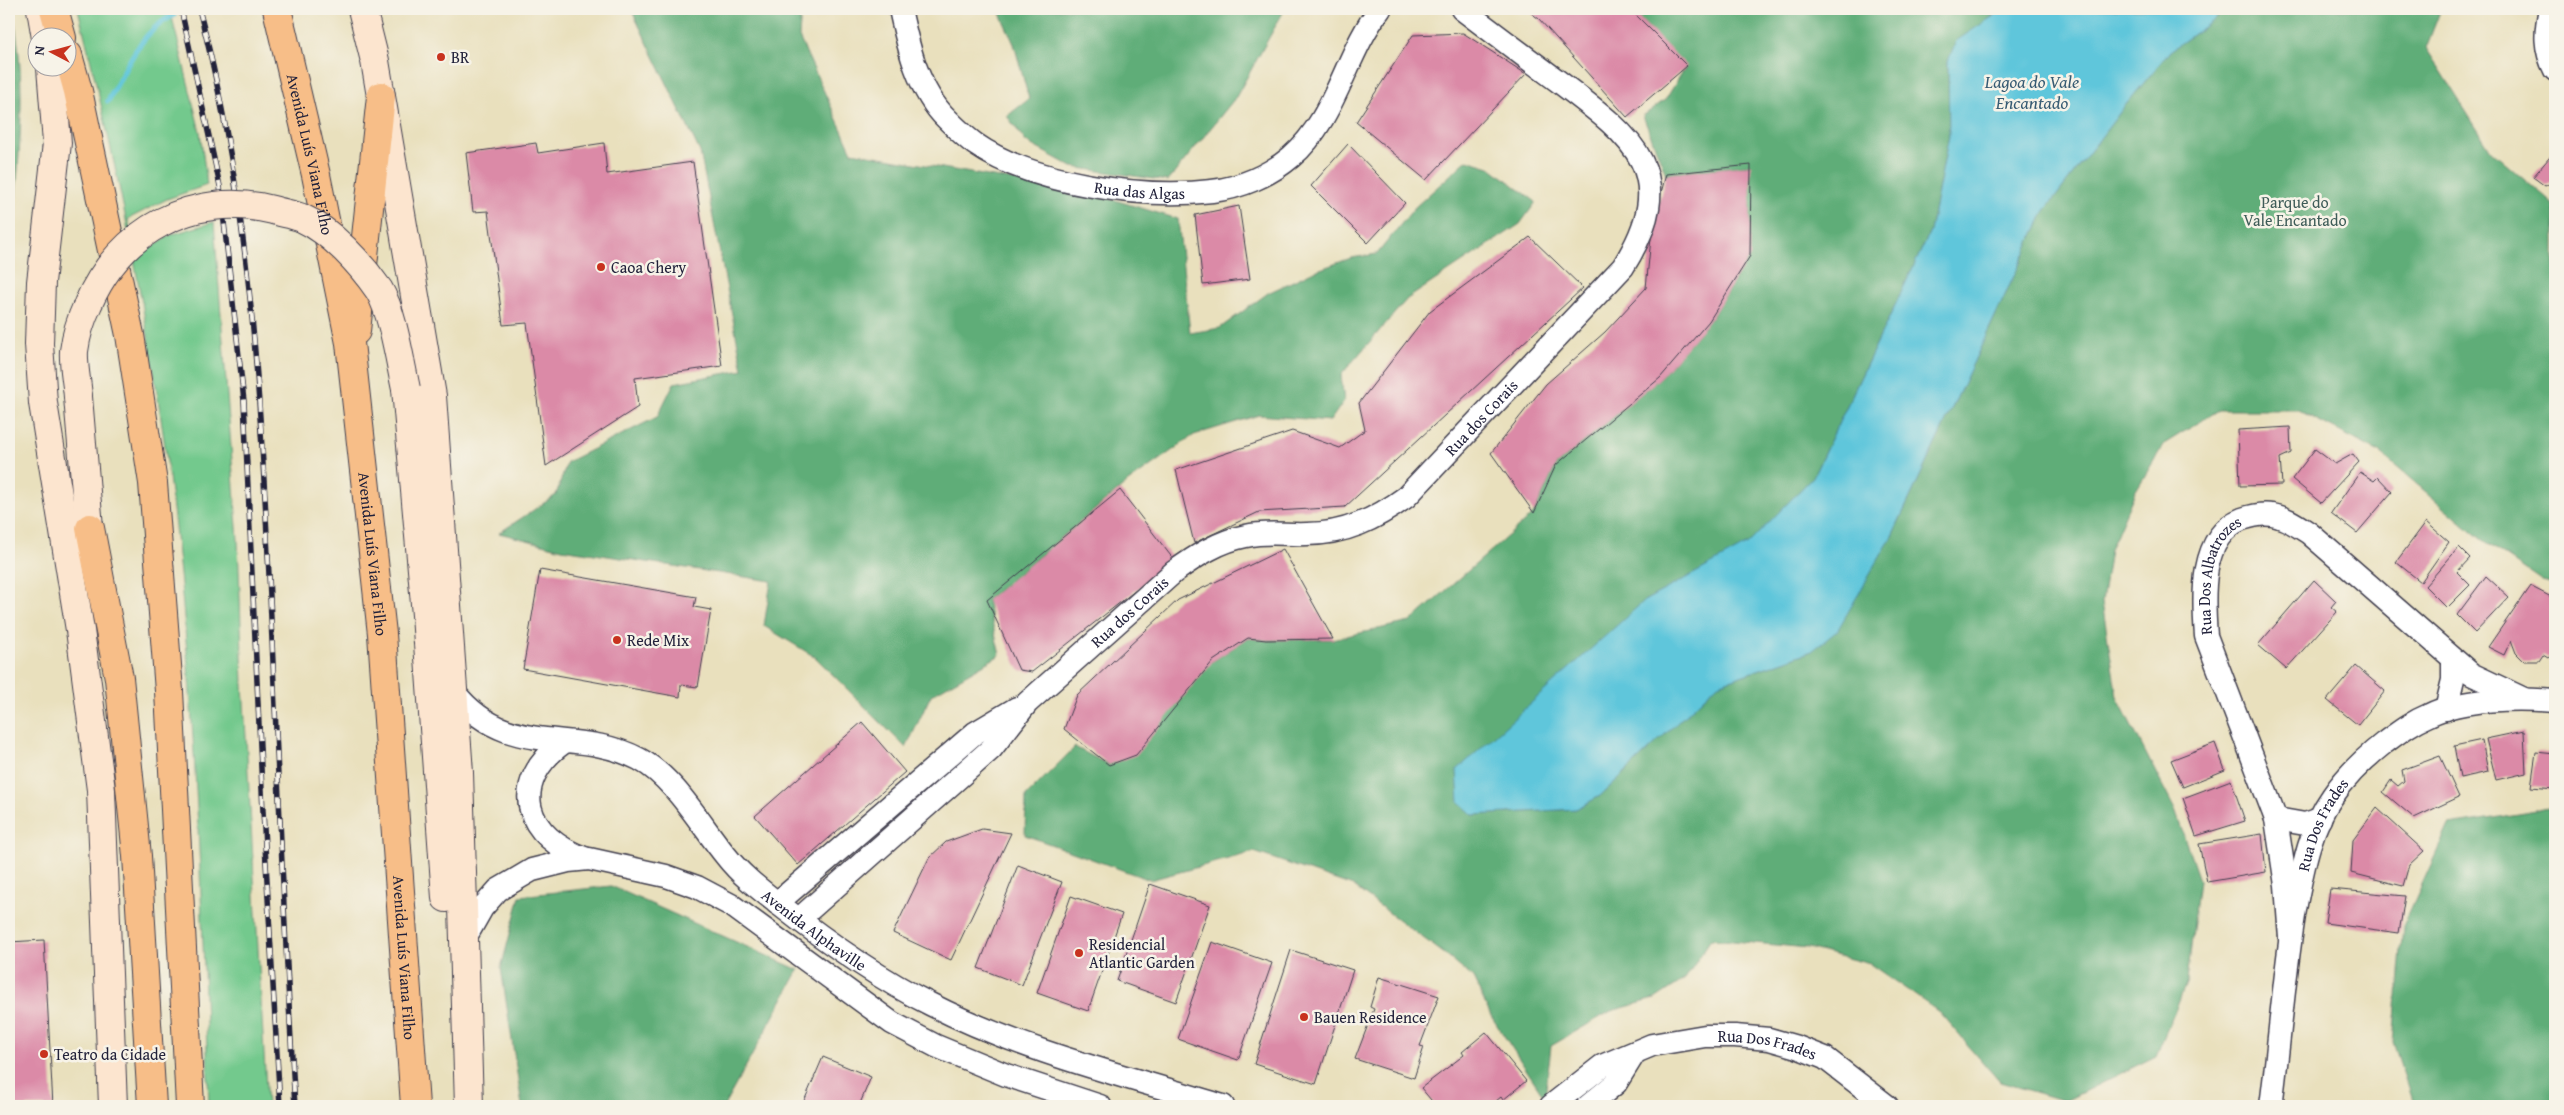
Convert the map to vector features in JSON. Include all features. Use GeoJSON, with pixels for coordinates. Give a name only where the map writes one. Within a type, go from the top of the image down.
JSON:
{"type":"FeatureCollection","features":[{"type":"Feature","properties":{"kind":"highway"},"geometry":{"type":"LineString","coordinates":[[54,9],[59,28]]}},
{"type":"Feature","properties":{"kind":"highway","name":"Avenida Luís Viana Filho"},"geometry":{"type":"LineString","coordinates":[[277,9],[316,175],[352,365],[382,634],[415,1106]]}},
{"type":"Feature","properties":{"kind":"highway"},"geometry":{"type":"LineString","coordinates":[[74,78],[130,335],[153,483],[169,691],[190,1106]]}},
{"type":"Feature","properties":{"kind":"highway"},"geometry":{"type":"LineString","coordinates":[[352,365],[381,96]]}},
{"type":"Feature","properties":{"kind":"highway"},"geometry":{"type":"LineString","coordinates":[[90,528],[119,678],[137,856],[152,1106]]}},
{"type":"Feature","properties":{"kind":"main road"},"geometry":{"type":"LineString","coordinates":[[41,9],[44,28]]}},
{"type":"Feature","properties":{"kind":"main road"},"geometry":{"type":"LineString","coordinates":[[362,9],[381,96],[432,396],[454,692],[465,938],[467,1106]]}},
{"type":"Feature","properties":{"kind":"main road"},"geometry":{"type":"LineString","coordinates":[[52,78],[57,143],[41,282],[39,344],[42,384],[80,630],[101,790]]}},
{"type":"Feature","properties":{"kind":"main road"},"geometry":{"type":"LineString","coordinates":[[113,1106],[90,528],[74,352],[80,321],[97,284],[124,249],[156,224],[189,210],[238,205],[258,207],[300,217],[321,228],[345,250],[379,291],[393,329],[406,389],[426,615],[450,954],[467,1106]]}},
{"type":"Feature","properties":{"kind":"street","name":"Rua das Algas"},"geometry":{"type":"LineString","coordinates":[[900,9],[909,49],[924,85],[945,117],[975,144],[1011,163],[1045,176],[1088,185],[1181,193],[1214,191],[1240,185],[1266,174],[1292,156],[1312,135],[1364,35],[1380,9]]}},
{"type":"Feature","properties":{"kind":"street","name":"Rua dos Corais"},"geometry":{"type":"LineString","coordinates":[[798,919],[991,749],[1027,703],[1174,572],[1196,556],[1219,544],[1244,536],[1270,532],[1307,534],[1331,532],[1359,525],[1384,513],[1406,496],[1623,267],[1637,244],[1647,221],[1648,189],[1641,158],[1630,142],[1604,116],[1462,9]]}},
{"type":"Feature","properties":{"kind":"street"},"geometry":{"type":"LineString","coordinates":[[2550,9],[2545,33],[2547,55],[2555,70]]}},
{"type":"Feature","properties":{"kind":"street","name":"Rua Dos Albatrozes"},"geometry":{"type":"LineString","coordinates":[[2290,938],[2285,877],[2276,819],[2206,636],[2204,609],[2206,572],[2212,550],[2222,532],[2236,522],[2254,514],[2271,514],[2287,520],[2309,533],[2471,674],[2524,699]]}},
{"type":"Feature","properties":{"kind":"street"},"geometry":{"type":"LineString","coordinates":[[2446,710],[2454,680],[2453,660]]}},
{"type":"Feature","properties":{"kind":"street","name":"Avenida Alphaville"},"geometry":{"type":"LineString","coordinates":[[454,692],[469,710],[492,725],[521,735],[605,748],[638,759],[648,765],[682,799],[727,858],[777,903],[891,982],[928,1004],[974,1025],[1061,1056],[1224,1106]]}},
{"type":"Feature","properties":{"kind":"street","name":"Rua Dos Frades"},"geometry":{"type":"LineString","coordinates":[[2271,1106],[2290,938],[2306,856],[2320,818],[2331,797],[2365,758],[2407,726],[2431,714],[2465,705],[2524,699],[2555,701]]}},
{"type":"Feature","properties":{"kind":"street","name":"Rua dos Corais"},"geometry":{"type":"LineString","coordinates":[[777,903],[975,733],[1027,703]]}},
{"type":"Feature","properties":{"kind":"street"},"geometry":{"type":"LineString","coordinates":[[564,742],[548,754],[531,780],[530,810],[548,836],[566,852],[589,859]]}},
{"type":"Feature","properties":{"kind":"street"},"geometry":{"type":"LineString","coordinates":[[928,774],[943,791]]}},
{"type":"Feature","properties":{"kind":"street","name":"Rua Dos Frades"},"geometry":{"type":"LineString","coordinates":[[2276,819],[2305,824],[2320,818]]}},
{"type":"Feature","properties":{"kind":"street","name":"Avenida Alphaville"},"geometry":{"type":"LineString","coordinates":[[465,938],[482,908],[498,890],[516,878],[550,864],[589,859],[666,876],[697,887],[746,915],[892,1023],[936,1046],[1006,1075],[1100,1106]]}},
{"type":"Feature","properties":{"kind":"street","name":"Rua Dos Frades"},"geometry":{"type":"LineString","coordinates":[[1554,1106],[1602,1066],[1652,1045],[1706,1036],[1735,1036],[1769,1040],[1797,1047],[1825,1058],[1886,1106]]}},
{"type":"Feature","properties":{"kind":"street"},"geometry":{"type":"LineString","coordinates":[[1588,1106],[1616,1084],[1634,1054]]}},
{"type":"Feature","properties":{"kind":"green space"},"geometry":{"type":"Polygon","coordinates":[[[9,9],[12,9],[19,57],[21,106],[14,228],[9,252],[9,9]]]}},
{"type":"Feature","properties":{"kind":"green space"},"geometry":{"type":"Polygon","coordinates":[[[78,9],[170,9],[200,132],[207,185],[167,199],[128,219],[137,256],[170,235],[214,222],[238,540],[243,685],[267,1106],[209,1106],[194,755],[184,615],[169,477],[149,342],[124,208],[78,9]]]}},
{"type":"Feature","properties":{"kind":"green space"},"geometry":{"type":"Polygon","coordinates":[[[631,9],[801,9],[799,37],[852,152],[1101,196],[1178,219],[1190,333],[1220,328],[1268,293],[1312,272],[1351,258],[1377,254],[1414,208],[1467,160],[1490,167],[1536,202],[1520,224],[1407,299],[1341,375],[1344,401],[1330,421],[1259,415],[1194,435],[1128,482],[987,600],[1000,655],[931,695],[906,748],[815,657],[764,626],[771,581],[562,549],[499,533],[556,495],[567,462],[657,417],[674,383],[743,370],[700,152],[631,9]]]}},
{"type":"Feature","properties":{"kind":"green space"},"geometry":{"type":"Polygon","coordinates":[[[998,9],[1285,9],[1236,97],[1168,181],[1072,167],[1026,142],[1007,116],[1029,99],[1014,44],[998,9]]]}},
{"type":"Feature","properties":{"kind":"green space","name":"Parque do Vale Encantado"},"geometry":{"type":"Polygon","coordinates":[[[1630,9],[2004,9],[1995,13],[1948,61],[1949,136],[1930,232],[1813,477],[1748,545],[1644,601],[1473,815],[1576,809],[1600,796],[1718,684],[1812,651],[1891,538],[2044,212],[2124,107],[2170,51],[2229,9],[2441,9],[2426,48],[2491,151],[2555,206],[2555,584],[2542,581],[2481,539],[2379,452],[2298,410],[2219,410],[2164,444],[2135,492],[2110,550],[2102,602],[2117,697],[2175,810],[2199,880],[2187,981],[2156,1056],[2065,1101],[2000,1082],[1939,1012],[1870,964],[1808,948],[1711,939],[1685,979],[1655,999],[1611,1011],[1551,1046],[1545,1098],[1491,1016],[1473,978],[1442,952],[1353,886],[1254,852],[1150,880],[1025,835],[1026,796],[1075,747],[1109,765],[1213,661],[1248,638],[1266,640],[1333,639],[1410,622],[1534,513],[1556,465],[1660,378],[1709,321],[1750,256],[1750,165],[1666,174],[1643,116],[1666,99],[1686,66],[1630,9]]]}},
{"type":"Feature","properties":{"kind":"green space"},"geometry":{"type":"Polygon","coordinates":[[[2555,808],[2555,1106],[2414,1106],[2393,1042],[2403,926],[2449,825],[2555,808]]]}},
{"type":"Feature","properties":{"kind":"green space"},"geometry":{"type":"Polygon","coordinates":[[[611,886],[799,970],[724,1106],[522,1106],[501,968],[520,896],[611,886]]]}},
{"type":"Feature","properties":{"kind":"water","name":"Lagoa do Vale Encantado"},"geometry":{"type":"Polygon","coordinates":[[[2004,9],[2229,9],[2170,51],[2124,107],[2044,212],[1891,538],[1837,631],[1812,651],[1718,684],[1600,796],[1576,809],[1473,815],[1459,802],[1457,770],[1644,601],[1748,544],[1813,477],[1930,232],[1949,136],[1948,61],[1956,41],[2004,9]]]}},
{"type":"Feature","properties":{"kind":"building"},"geometry":{"type":"Polygon","coordinates":[[[1526,9],[1630,9],[1687,66],[1627,117],[1539,19],[1526,9]]]}},
{"type":"Feature","properties":{"kind":"building"},"geometry":{"type":"Polygon","coordinates":[[[1463,33],[1526,74],[1426,180],[1356,122],[1413,35],[1463,33]]]}},
{"type":"Feature","properties":{"kind":"building","name":"Caoa Chery"},"geometry":{"type":"Polygon","coordinates":[[[536,143],[538,153],[604,143],[607,174],[693,162],[722,366],[635,378],[638,407],[546,466],[527,323],[503,325],[488,211],[473,212],[466,153],[536,143]]]}},
{"type":"Feature","properties":{"kind":"building"},"geometry":{"type":"Polygon","coordinates":[[[1348,144],[1405,203],[1368,243],[1311,186],[1348,144]]]}},
{"type":"Feature","properties":{"kind":"building"},"geometry":{"type":"Polygon","coordinates":[[[2555,151],[2555,181],[2545,186],[2533,177],[2555,151]]]}},
{"type":"Feature","properties":{"kind":"building"},"geometry":{"type":"Polygon","coordinates":[[[1751,165],[1750,256],[1709,321],[1660,378],[1556,465],[1534,513],[1491,453],[1546,384],[1605,332],[1646,288],[1652,228],[1666,174],[1751,165]]]}},
{"type":"Feature","properties":{"kind":"building"},"geometry":{"type":"Polygon","coordinates":[[[1239,206],[1250,279],[1203,285],[1195,215],[1239,206]]]}},
{"type":"Feature","properties":{"kind":"building"},"geometry":{"type":"Polygon","coordinates":[[[1530,237],[1583,288],[1345,507],[1259,512],[1194,543],[1176,470],[1292,431],[1340,448],[1365,430],[1359,403],[1430,311],[1530,237]]]}},
{"type":"Feature","properties":{"kind":"building"},"geometry":{"type":"Polygon","coordinates":[[[2290,427],[2291,453],[2280,458],[2282,485],[2240,486],[2238,430],[2290,427]]]}},
{"type":"Feature","properties":{"kind":"building"},"geometry":{"type":"Polygon","coordinates":[[[2315,449],[2335,464],[2353,454],[2359,462],[2321,503],[2292,479],[2315,449]]]}},
{"type":"Feature","properties":{"kind":"building"},"geometry":{"type":"Polygon","coordinates":[[[2360,472],[2374,481],[2378,477],[2392,492],[2357,533],[2331,513],[2360,472]]]}},
{"type":"Feature","properties":{"kind":"building"},"geometry":{"type":"Polygon","coordinates":[[[1120,490],[1174,560],[1032,672],[1019,670],[987,600],[1120,490]]]}},
{"type":"Feature","properties":{"kind":"building"},"geometry":{"type":"Polygon","coordinates":[[[2426,522],[2449,542],[2421,582],[2396,562],[2426,522]]]}},
{"type":"Feature","properties":{"kind":"building"},"geometry":{"type":"Polygon","coordinates":[[[2459,547],[2470,558],[2457,572],[2470,585],[2447,608],[2425,586],[2459,547]]]}},
{"type":"Feature","properties":{"kind":"building"},"geometry":{"type":"Polygon","coordinates":[[[1283,549],[1333,639],[1266,640],[1248,638],[1213,661],[1136,755],[1109,765],[1064,729],[1077,695],[1178,600],[1283,549]]]}},
{"type":"Feature","properties":{"kind":"building","name":"Rede Mix"},"geometry":{"type":"Polygon","coordinates":[[[540,570],[696,597],[694,607],[711,610],[698,687],[681,685],[680,697],[523,669],[540,570]]]}},
{"type":"Feature","properties":{"kind":"building"},"geometry":{"type":"Polygon","coordinates":[[[2486,576],[2509,597],[2475,633],[2457,615],[2486,576]]]}},
{"type":"Feature","properties":{"kind":"building"},"geometry":{"type":"Polygon","coordinates":[[[2314,580],[2336,601],[2331,607],[2337,612],[2286,669],[2258,645],[2314,580]]]}},
{"type":"Feature","properties":{"kind":"building"},"geometry":{"type":"Polygon","coordinates":[[[2530,586],[2555,599],[2555,653],[2548,658],[2543,655],[2539,661],[2524,661],[2516,653],[2511,640],[2504,655],[2488,647],[2530,586]]]}},
{"type":"Feature","properties":{"kind":"building"},"geometry":{"type":"Polygon","coordinates":[[[2356,666],[2385,691],[2358,725],[2327,700],[2356,666]]]}},
{"type":"Feature","properties":{"kind":"building"},"geometry":{"type":"Polygon","coordinates":[[[862,722],[905,772],[798,865],[755,816],[862,722]]]}},
{"type":"Feature","properties":{"kind":"building"},"geometry":{"type":"Polygon","coordinates":[[[2524,731],[2526,773],[2496,780],[2486,739],[2524,731]]]}},
{"type":"Feature","properties":{"kind":"building"},"geometry":{"type":"Polygon","coordinates":[[[2482,740],[2488,772],[2460,778],[2454,746],[2482,740]]]}},
{"type":"Feature","properties":{"kind":"building"},"geometry":{"type":"Polygon","coordinates":[[[2215,743],[2225,770],[2183,787],[2171,760],[2215,743]]]}},
{"type":"Feature","properties":{"kind":"building"},"geometry":{"type":"Polygon","coordinates":[[[2536,752],[2555,754],[2555,789],[2531,787],[2536,752]]]}},
{"type":"Feature","properties":{"kind":"building"},"geometry":{"type":"Polygon","coordinates":[[[2440,756],[2459,797],[2414,818],[2383,792],[2391,780],[2398,786],[2404,781],[2402,770],[2440,756]]]}},
{"type":"Feature","properties":{"kind":"building"},"geometry":{"type":"Polygon","coordinates":[[[2231,780],[2245,821],[2196,836],[2183,798],[2231,780]]]}},
{"type":"Feature","properties":{"kind":"building"},"geometry":{"type":"Polygon","coordinates":[[[2377,808],[2424,851],[2409,865],[2403,886],[2351,873],[2353,840],[2377,808]]]}},
{"type":"Feature","properties":{"kind":"building"},"geometry":{"type":"Polygon","coordinates":[[[982,829],[1011,833],[951,960],[893,933],[929,858],[946,842],[982,829]]]}},
{"type":"Feature","properties":{"kind":"building"},"geometry":{"type":"Polygon","coordinates":[[[2262,834],[2266,872],[2207,882],[2199,844],[2262,834]]]}},
{"type":"Feature","properties":{"kind":"building"},"geometry":{"type":"Polygon","coordinates":[[[1018,865],[1062,882],[1022,985],[978,968],[1018,865]]]}},
{"type":"Feature","properties":{"kind":"building"},"geometry":{"type":"Polygon","coordinates":[[[1150,884],[1210,905],[1176,1002],[1117,981],[1150,884]]]}},
{"type":"Feature","properties":{"kind":"building"},"geometry":{"type":"Polygon","coordinates":[[[2330,889],[2405,896],[2399,933],[2325,923],[2330,889]]]}},
{"type":"Feature","properties":{"kind":"building","name":"Residencial Atlantic Garden"},"geometry":{"type":"Polygon","coordinates":[[[1071,896],[1122,914],[1088,1011],[1037,993],[1071,896]]]}},
{"type":"Feature","properties":{"kind":"building"},"geometry":{"type":"Polygon","coordinates":[[[44,940],[53,1106],[9,1106],[9,942],[44,940]]]}},
{"type":"Feature","properties":{"kind":"building"},"geometry":{"type":"Polygon","coordinates":[[[1212,942],[1272,963],[1238,1060],[1178,1039],[1212,942]]]}},
{"type":"Feature","properties":{"kind":"building","name":"Bauen Residence"},"geometry":{"type":"Polygon","coordinates":[[[1291,950],[1353,970],[1316,1084],[1254,1064],[1291,950]]]}},
{"type":"Feature","properties":{"kind":"building"},"geometry":{"type":"Polygon","coordinates":[[[1379,977],[1439,996],[1420,1046],[1424,1047],[1414,1078],[1355,1059],[1374,1009],[1370,1007],[1379,977]]]}},
{"type":"Feature","properties":{"kind":"building"},"geometry":{"type":"Polygon","coordinates":[[[1486,1032],[1526,1081],[1503,1100],[1501,1097],[1490,1106],[1436,1106],[1421,1088],[1464,1055],[1462,1052],[1486,1032]]]}},
{"type":"Feature","properties":{"kind":"building"},"geometry":{"type":"Polygon","coordinates":[[[823,1057],[871,1077],[859,1106],[802,1106],[823,1057]]]}},
{"type":"Feature","properties":{"kind":"waterway"},"geometry":{"type":"LineString","coordinates":[[108,101],[142,41],[162,22],[174,15]]}},
{"type":"Feature","properties":{"kind":"railway"},"geometry":{"type":"LineString","coordinates":[[181,9],[220,186],[244,401],[263,811],[280,1106]]}},
{"type":"Feature","properties":{"kind":"railway"},"geometry":{"type":"LineString","coordinates":[[199,9],[216,81],[242,227],[257,375],[295,1106]]}},
{"type":"Feature","properties":{"kind":"place","name":"BR"},"geometry":{"type":"Point","coordinates":[441,57]}},
{"type":"Feature","properties":{"kind":"place","name":"Caoa Chery"},"geometry":{"type":"Point","coordinates":[601,267]}},
{"type":"Feature","properties":{"kind":"place","name":"Rede Mix"},"geometry":{"type":"Point","coordinates":[617,640]}},
{"type":"Feature","properties":{"kind":"place","name":"Residencial Atlantic Garden"},"geometry":{"type":"Point","coordinates":[1079,953]}},
{"type":"Feature","properties":{"kind":"place","name":"Bauen Residence"},"geometry":{"type":"Point","coordinates":[1304,1017]}},
{"type":"Feature","properties":{"kind":"place","name":"Teatro da Cidade"},"geometry":{"type":"Point","coordinates":[44,1054]}}]}
